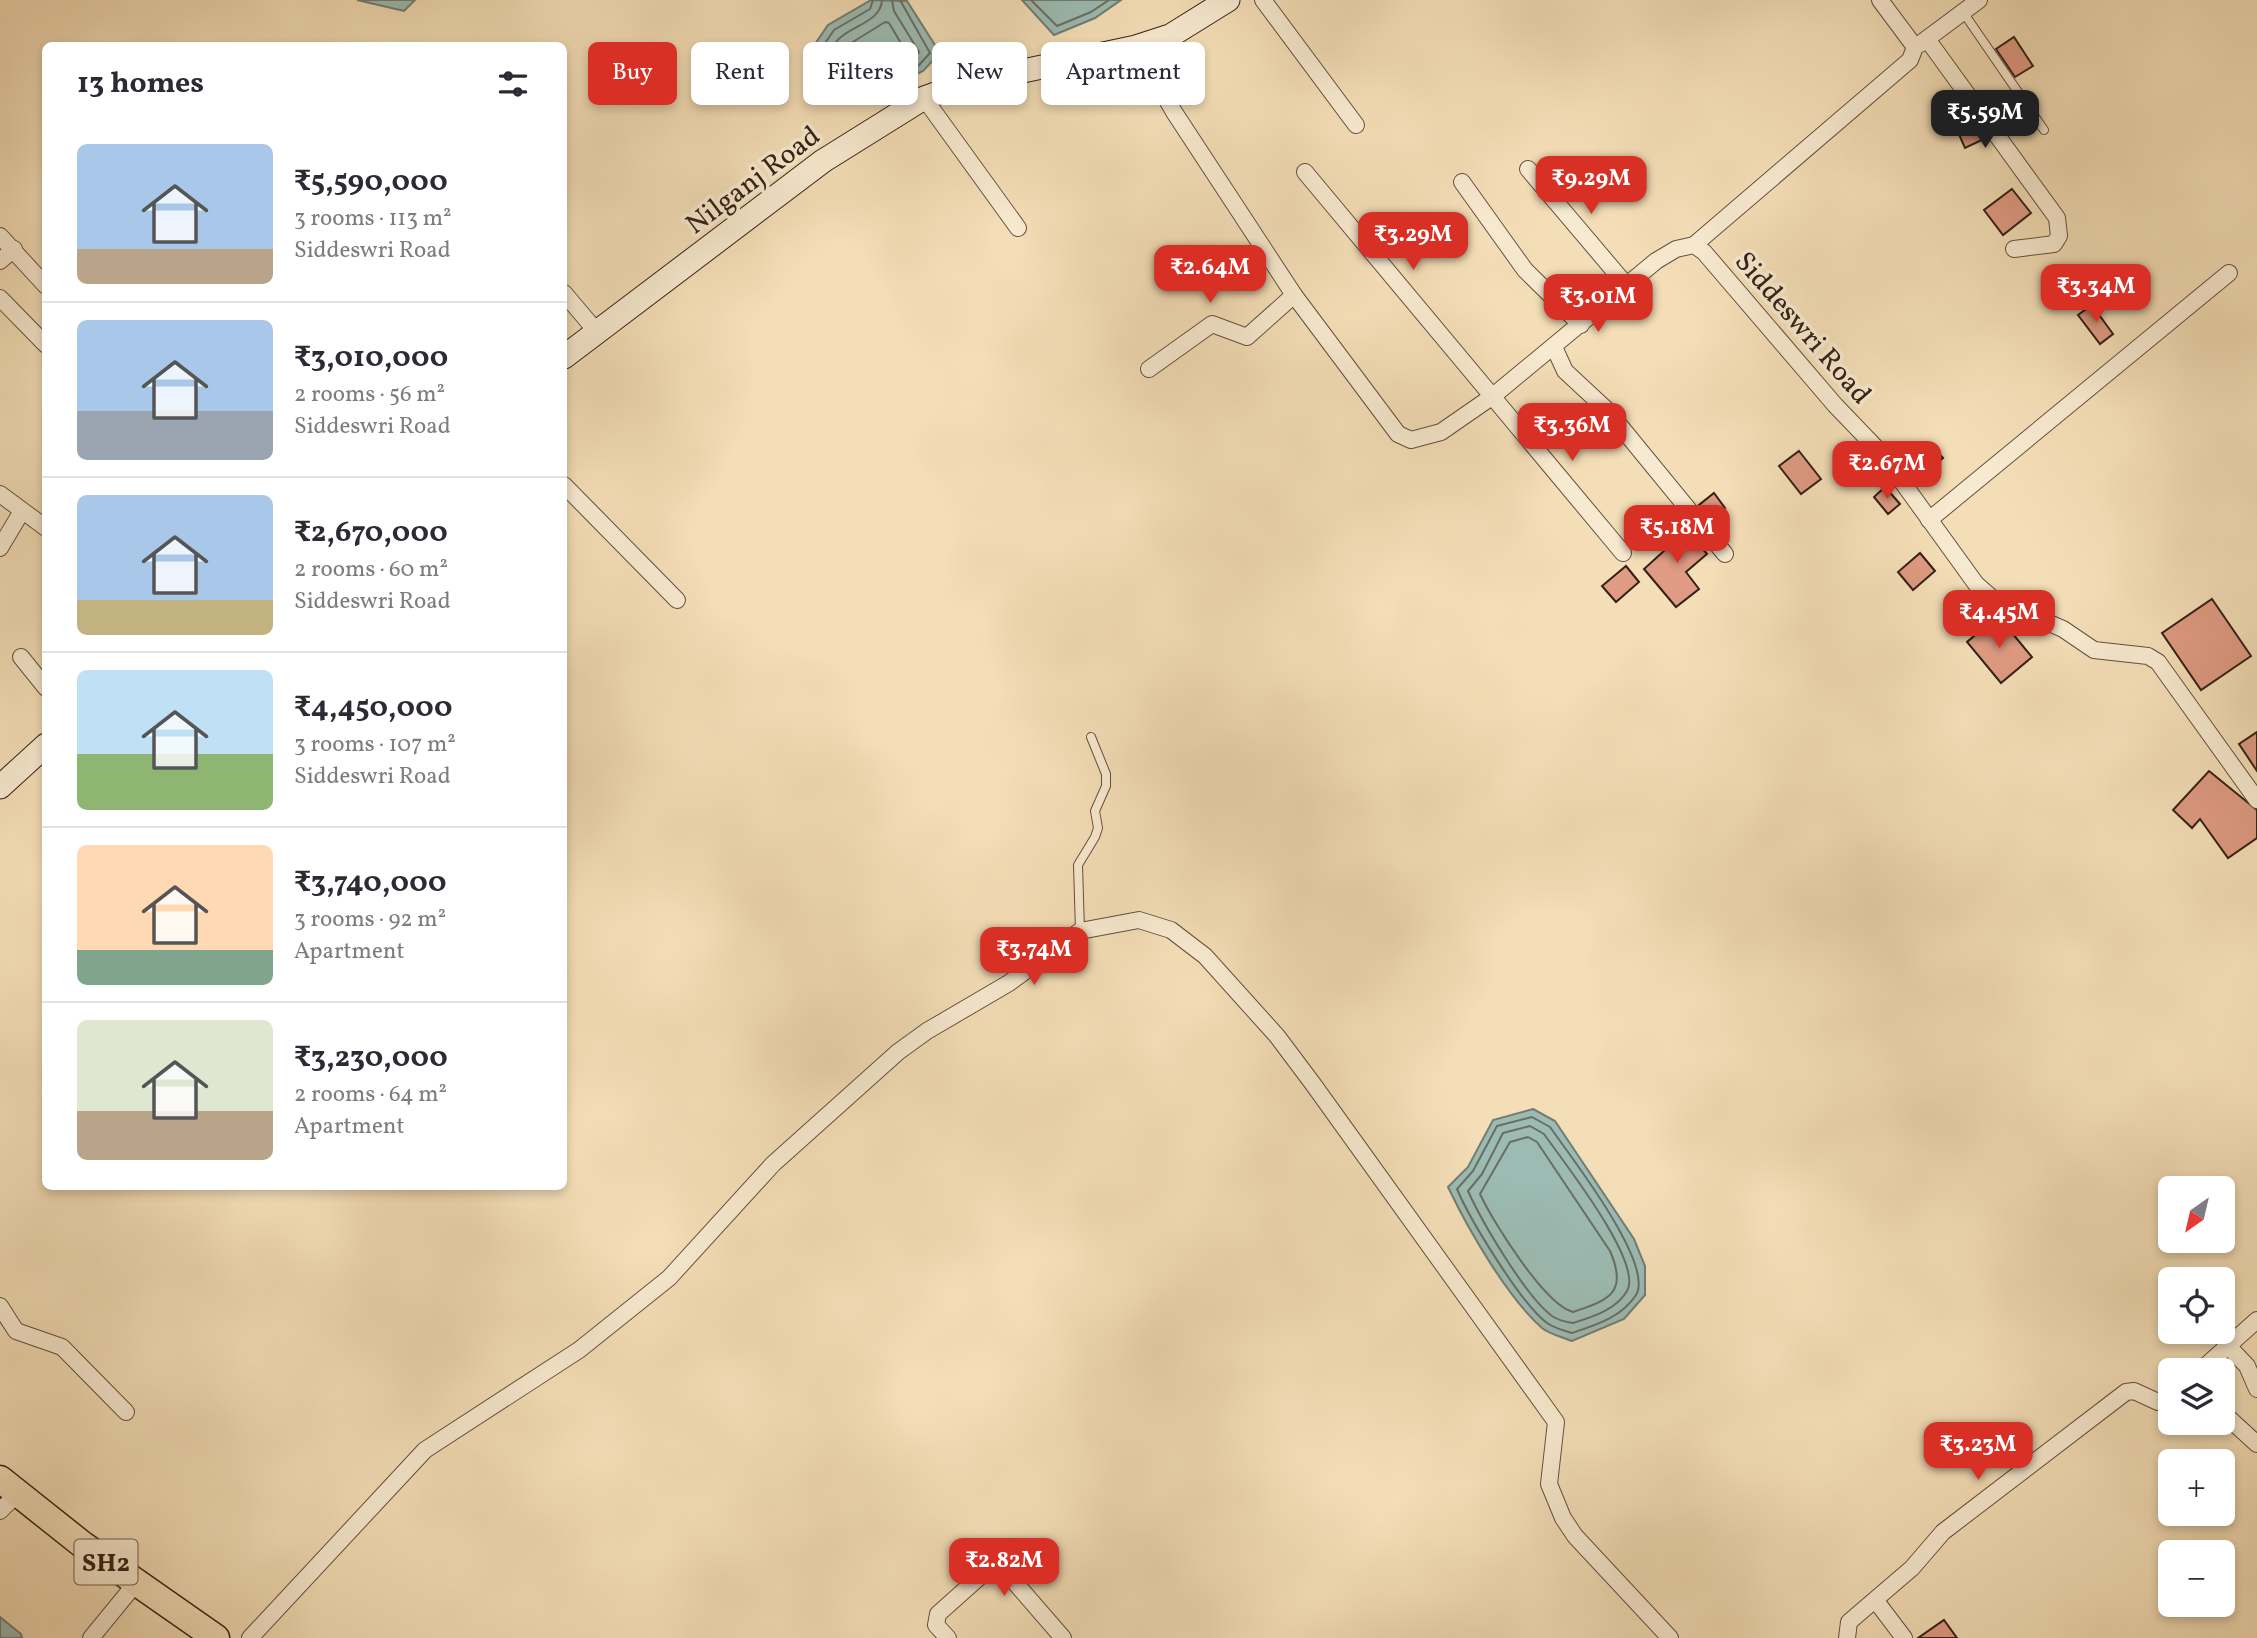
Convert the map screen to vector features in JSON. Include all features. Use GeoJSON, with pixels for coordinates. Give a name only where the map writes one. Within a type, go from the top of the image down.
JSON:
{"type":"FeatureCollection","features":[{"type":"Feature","properties":{"kind":"main road","name":"SH2"},"geometry":{"type":"LineString","coordinates":[[6,1494],[216,1638]]}},
{"type":"Feature","properties":{"kind":"street","name":"Nilganj Road"},"geometry":{"type":"LineString","coordinates":[[1151,42],[1170,36],[1228,0]]}},
{"type":"Feature","properties":{"kind":"street"},"geometry":{"type":"LineString","coordinates":[[1263,0],[1356,125]]}},
{"type":"Feature","properties":{"kind":"street"},"geometry":{"type":"LineString","coordinates":[[1880,0],[1921,43],[2057,218],[2059,236],[2053,244],[2014,249]]}},
{"type":"Feature","properties":{"kind":"street","name":"Siddeswri Road"},"geometry":{"type":"LineString","coordinates":[[1170,105],[1294,295],[1398,434],[1411,440],[1434,435],[1493,396],[1676,248],[1694,245],[1910,60],[1921,43],[1979,0]]}},
{"type":"Feature","properties":{"kind":"street","name":"Nilganj Road"},"geometry":{"type":"LineString","coordinates":[[567,355],[822,161],[924,98],[966,83],[1041,67]]}},
{"type":"Feature","properties":{"kind":"street"},"geometry":{"type":"LineString","coordinates":[[924,98],[1018,228]]}},
{"type":"Feature","properties":{"kind":"street"},"geometry":{"type":"LineString","coordinates":[[1528,169],[1627,286]]}},
{"type":"Feature","properties":{"kind":"street"},"geometry":{"type":"LineString","coordinates":[[1305,172],[1623,553]]}},
{"type":"Feature","properties":{"kind":"street"},"geometry":{"type":"LineString","coordinates":[[1462,183],[1525,270],[1581,325]]}},
{"type":"Feature","properties":{"kind":"street"},"geometry":{"type":"LineString","coordinates":[[0,236],[42,281]]}},
{"type":"Feature","properties":{"kind":"street","name":"Siddeswri Road"},"geometry":{"type":"LineString","coordinates":[[1694,245],[1704,252],[1835,405],[1882,454],[1976,584],[1992,598],[2063,629],[2094,650],[2148,656],[2158,662],[2257,800]]}},
{"type":"Feature","properties":{"kind":"street"},"geometry":{"type":"LineString","coordinates":[[0,261],[14,249]]}},
{"type":"Feature","properties":{"kind":"street"},"geometry":{"type":"LineString","coordinates":[[1929,520],[2229,273]]}},
{"type":"Feature","properties":{"kind":"street"},"geometry":{"type":"LineString","coordinates":[[1149,369],[1212,324],[1247,337],[1294,295]]}},
{"type":"Feature","properties":{"kind":"street"},"geometry":{"type":"LineString","coordinates":[[567,297],[597,332]]}},
{"type":"Feature","properties":{"kind":"street"},"geometry":{"type":"LineString","coordinates":[[0,298],[42,341]]}},
{"type":"Feature","properties":{"kind":"street"},"geometry":{"type":"LineString","coordinates":[[1554,347],[1565,371],[1607,410],[1726,554]]}},
{"type":"Feature","properties":{"kind":"street"},"geometry":{"type":"LineString","coordinates":[[567,488],[677,600]]}},
{"type":"Feature","properties":{"kind":"street"},"geometry":{"type":"LineString","coordinates":[[0,494],[42,525]]}},
{"type":"Feature","properties":{"kind":"street"},"geometry":{"type":"LineString","coordinates":[[0,548],[22,511]]}},
{"type":"Feature","properties":{"kind":"street"},"geometry":{"type":"LineString","coordinates":[[20,657],[42,683]]}},
{"type":"Feature","properties":{"kind":"street"},"geometry":{"type":"LineString","coordinates":[[0,787],[42,749]]}},
{"type":"Feature","properties":{"kind":"street"},"geometry":{"type":"LineString","coordinates":[[250,1638],[425,1450],[579,1350],[669,1278],[793,1144],[898,1052],[927,1031],[1009,983],[1080,931],[1139,920],[1171,930],[1205,956],[1277,1036],[1556,1422],[1549,1484],[1568,1527],[1670,1638]]}},
{"type":"Feature","properties":{"kind":"street"},"geometry":{"type":"LineString","coordinates":[[0,1306],[21,1335],[62,1347],[126,1412]]}},
{"type":"Feature","properties":{"kind":"street"},"geometry":{"type":"LineString","coordinates":[[2216,1358],[2257,1320]]}},
{"type":"Feature","properties":{"kind":"street"},"geometry":{"type":"LineString","coordinates":[[2229,1347],[2246,1366],[2257,1389]]}},
{"type":"Feature","properties":{"kind":"street"},"geometry":{"type":"LineString","coordinates":[[1847,1638],[1849,1622],[1916,1565],[1942,1532],[2126,1392],[2134,1391],[2158,1402]]}},
{"type":"Feature","properties":{"kind":"street"},"geometry":{"type":"LineString","coordinates":[[2235,1424],[2257,1444]]}},
{"type":"Feature","properties":{"kind":"street"},"geometry":{"type":"LineString","coordinates":[[948,1638],[936,1625],[938,1614],[994,1564],[1004,1570],[1063,1638]]}},
{"type":"Feature","properties":{"kind":"street"},"geometry":{"type":"LineString","coordinates":[[91,1638],[136,1583]]}},
{"type":"Feature","properties":{"kind":"street"},"geometry":{"type":"LineString","coordinates":[[1876,1601],[1904,1638]]}},
{"type":"Feature","properties":{"kind":"lane"},"geometry":{"type":"LineString","coordinates":[[1963,12],[2044,130]]}},
{"type":"Feature","properties":{"kind":"lane"},"geometry":{"type":"LineString","coordinates":[[1080,931],[1078,865],[1097,833],[1095,811],[1106,786],[1105,774],[1091,737]]}},
{"type":"Feature","properties":{"kind":"water"},"geometry":{"type":"Polygon","coordinates":[[[357,0],[415,0],[404,11],[357,0]]]}},
{"type":"Feature","properties":{"kind":"water"},"geometry":{"type":"Polygon","coordinates":[[[871,0],[907,1],[933,42],[932,61],[918,73],[918,42],[816,42],[828,25],[871,0]]]}},
{"type":"Feature","properties":{"kind":"water"},"geometry":{"type":"Polygon","coordinates":[[[1022,0],[1121,0],[1095,18],[1054,35],[1022,0]]]}},
{"type":"Feature","properties":{"kind":"water"},"geometry":{"type":"Polygon","coordinates":[[[1533,1109],[1555,1121],[1634,1239],[1645,1266],[1645,1295],[1624,1319],[1572,1341],[1542,1328],[1515,1299],[1477,1242],[1448,1187],[1468,1167],[1493,1120],[1533,1109]]]}},
{"type":"Feature","properties":{"kind":"water"},"geometry":{"type":"Polygon","coordinates":[[[0,1617],[21,1634],[22,1638],[0,1638],[0,1617]]]}},
{"type":"Feature","properties":{"kind":"building"},"geometry":{"type":"Polygon","coordinates":[[[2014,37],[2033,66],[2015,77],[1996,49],[2014,37]]]}},
{"type":"Feature","properties":{"kind":"building"},"geometry":{"type":"Polygon","coordinates":[[[1968,114],[1986,138],[1965,148],[1953,121],[1968,114]]]}},
{"type":"Feature","properties":{"kind":"building"},"geometry":{"type":"Polygon","coordinates":[[[2012,189],[2031,213],[2003,235],[1984,210],[2012,189]]]}},
{"type":"Feature","properties":{"kind":"building"},"geometry":{"type":"Polygon","coordinates":[[[2092,305],[2113,334],[2100,344],[2078,315],[2092,305]]]}},
{"type":"Feature","properties":{"kind":"building"},"geometry":{"type":"Polygon","coordinates":[[[1931,445],[1943,458],[1927,472],[1915,459],[1931,445]]]}},
{"type":"Feature","properties":{"kind":"building"},"geometry":{"type":"Polygon","coordinates":[[[1799,451],[1821,479],[1801,494],[1779,466],[1799,451]]]}},
{"type":"Feature","properties":{"kind":"building"},"geometry":{"type":"Polygon","coordinates":[[[1885,487],[1900,504],[1888,514],[1874,497],[1885,487]]]}},
{"type":"Feature","properties":{"kind":"building"},"geometry":{"type":"Polygon","coordinates":[[[1714,493],[1725,508],[1710,519],[1699,505],[1714,493]]]}},
{"type":"Feature","properties":{"kind":"building"},"geometry":{"type":"Polygon","coordinates":[[[1682,518],[1693,532],[1690,534],[1707,554],[1686,572],[1699,589],[1676,607],[1644,569],[1676,540],[1667,529],[1682,518]]]}},
{"type":"Feature","properties":{"kind":"building"},"geometry":{"type":"Polygon","coordinates":[[[1920,553],[1935,571],[1913,590],[1898,572],[1920,553]]]}},
{"type":"Feature","properties":{"kind":"building"},"geometry":{"type":"Polygon","coordinates":[[[1626,566],[1639,582],[1616,602],[1602,586],[1626,566]]]}},
{"type":"Feature","properties":{"kind":"building"},"geometry":{"type":"Polygon","coordinates":[[[2212,599],[2251,656],[2201,690],[2162,633],[2212,599]]]}},
{"type":"Feature","properties":{"kind":"building"},"geometry":{"type":"Polygon","coordinates":[[[1998,616],[2032,657],[2001,683],[1967,642],[1998,616]]]}},
{"type":"Feature","properties":{"kind":"building"},"geometry":{"type":"Polygon","coordinates":[[[2257,732],[2257,771],[2239,744],[2257,732]]]}},
{"type":"Feature","properties":{"kind":"building"},"geometry":{"type":"Polygon","coordinates":[[[2209,771],[2257,810],[2257,838],[2228,858],[2200,819],[2192,828],[2173,810],[2209,771]]]}},
{"type":"Feature","properties":{"kind":"building"},"geometry":{"type":"Polygon","coordinates":[[[1944,1620],[1957,1638],[1918,1638],[1944,1620]]]}}]}
